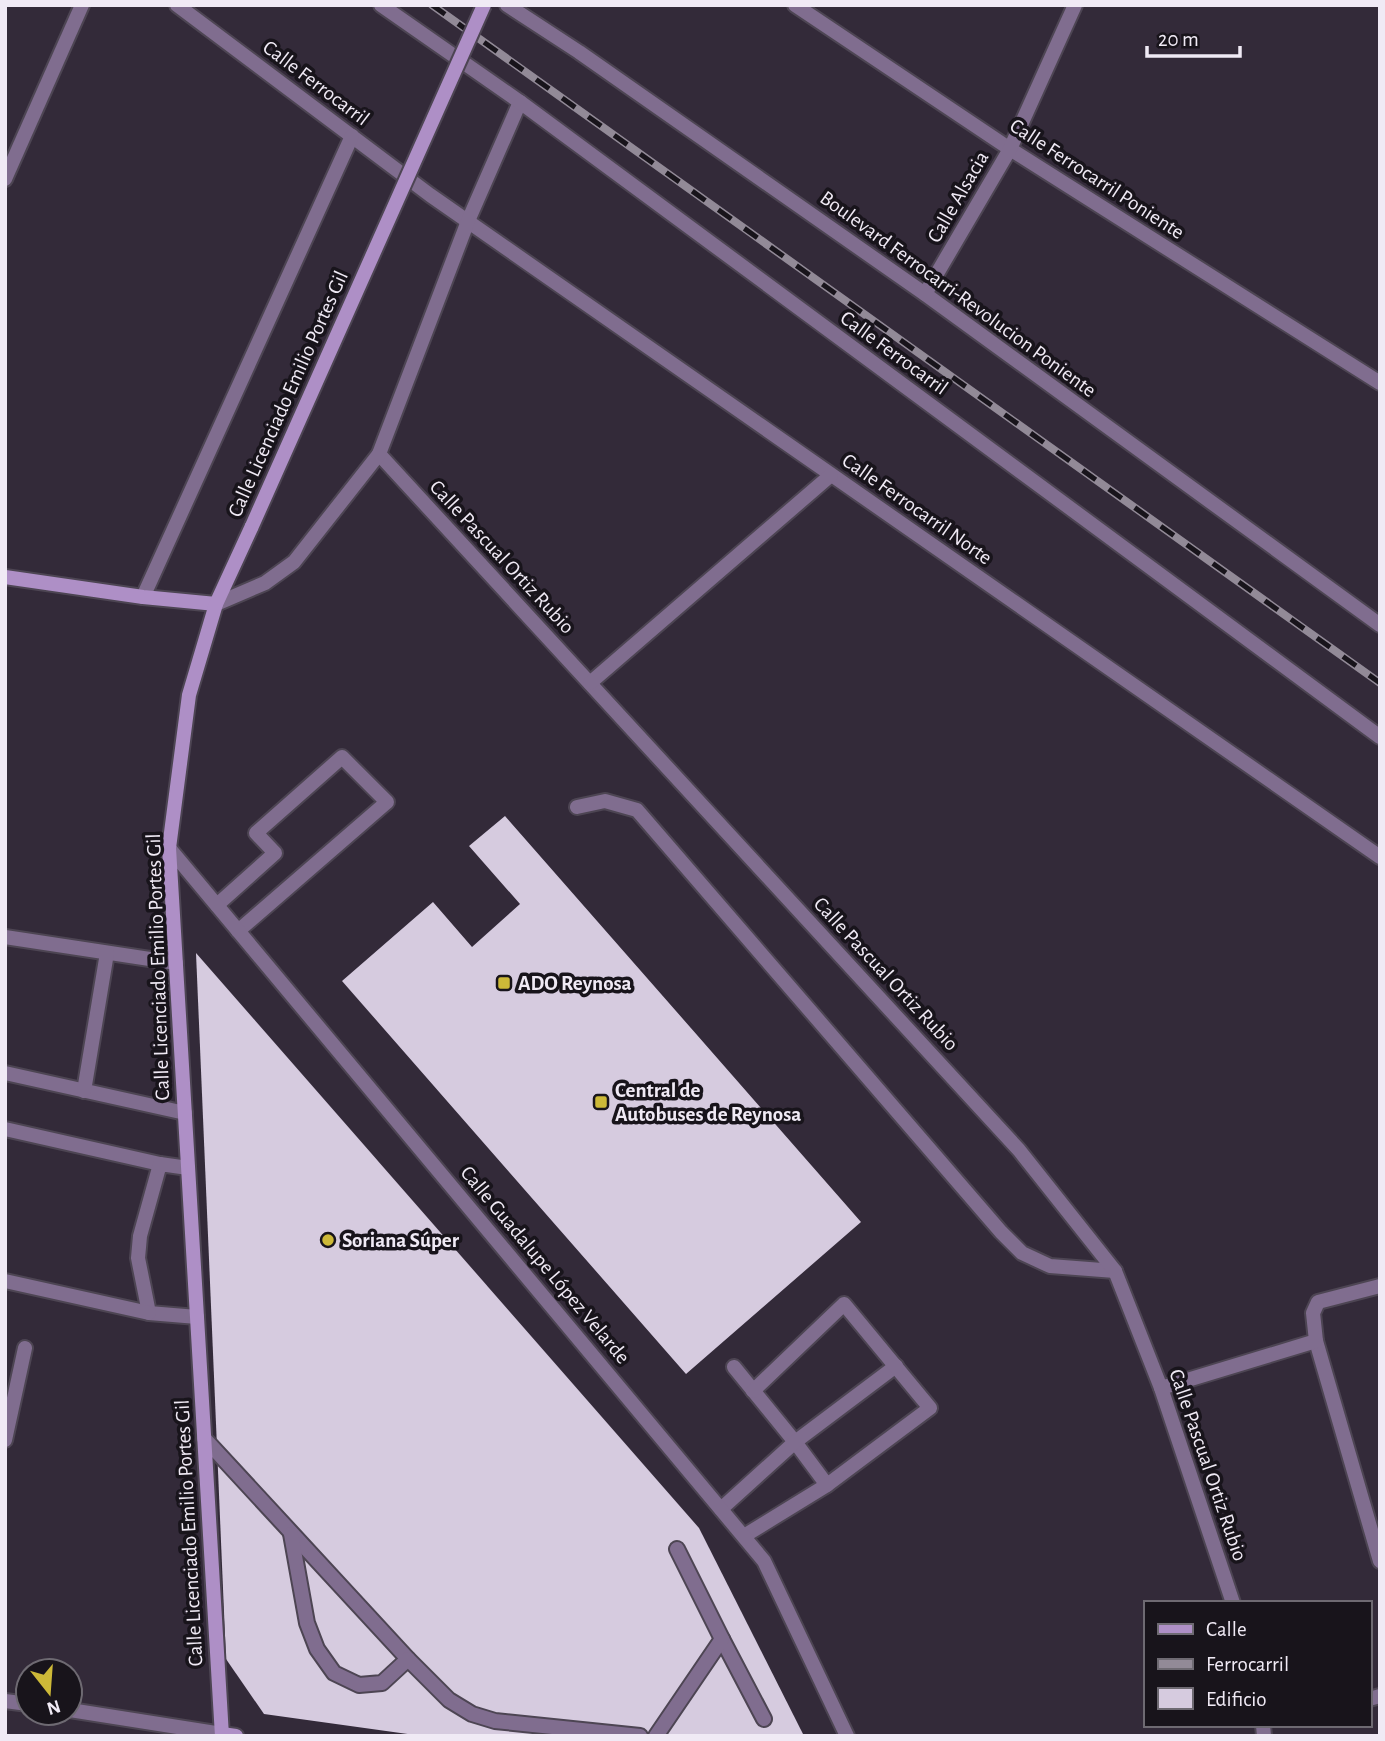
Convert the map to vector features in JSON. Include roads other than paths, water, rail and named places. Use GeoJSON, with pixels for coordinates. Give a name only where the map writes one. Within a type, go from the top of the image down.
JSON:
{"type":"FeatureCollection","features":[{"type":"Feature","properties":{"kind":"main road","name":"Calle Licenciado Emilio Portes Gil"},"geometry":{"type":"LineString","coordinates":[[226,1735],[204,1438],[169,848],[189,695],[216,604],[484,5]]}},
{"type":"Feature","properties":{"kind":"main road"},"geometry":{"type":"LineString","coordinates":[[5,576],[143,597],[216,604]]}},
{"type":"Feature","properties":{"kind":"street"},"geometry":{"type":"LineString","coordinates":[[5,179],[82,5]]}},
{"type":"Feature","properties":{"kind":"street","name":"Calle Ferrocarril"},"geometry":{"type":"LineString","coordinates":[[177,5],[430,195]]}},
{"type":"Feature","properties":{"kind":"street","name":"Calle Ferrocarril"},"geometry":{"type":"LineString","coordinates":[[381,5],[520,103],[1380,737]]}},
{"type":"Feature","properties":{"kind":"street","name":"Boulevard Ferrocarri-Revolucion Poniente"},"geometry":{"type":"LineString","coordinates":[[507,5],[925,294],[1380,625]]}},
{"type":"Feature","properties":{"kind":"street","name":"Calle Ferrocarril Poniente"},"geometry":{"type":"LineString","coordinates":[[795,5],[1010,149],[1380,383]]}},
{"type":"Feature","properties":{"kind":"street","name":"Calle Alsacia"},"geometry":{"type":"LineString","coordinates":[[925,294],[1010,149],[1075,5]]}},
{"type":"Feature","properties":{"kind":"street"},"geometry":{"type":"LineString","coordinates":[[216,604],[265,583],[293,562],[379,454],[468,221],[520,103]]}},
{"type":"Feature","properties":{"kind":"street"},"geometry":{"type":"LineString","coordinates":[[143,597],[352,136]]}},
{"type":"Feature","properties":{"kind":"street","name":"Calle Ferrocarril Norte"},"geometry":{"type":"LineString","coordinates":[[430,195],[1380,858]]}},
{"type":"Feature","properties":{"kind":"street","name":"Calle Pascual Ortiz Rubio"},"geometry":{"type":"LineString","coordinates":[[379,454],[1019,1150],[1115,1270],[1161,1388],[1232,1601]]}},
{"type":"Feature","properties":{"kind":"street"},"geometry":{"type":"LineString","coordinates":[[590,684],[831,475]]}},
{"type":"Feature","properties":{"kind":"street"},"geometry":{"type":"LineString","coordinates":[[217,905],[275,853],[256,833],[342,757],[387,802],[238,931]]}},
{"type":"Feature","properties":{"kind":"street"},"geometry":{"type":"LineString","coordinates":[[577,807],[605,801],[637,810],[1022,1253],[1050,1266],[1115,1270]]}},
{"type":"Feature","properties":{"kind":"street","name":"Calle Guadalupe López Velarde"},"geometry":{"type":"LineString","coordinates":[[169,848],[764,1560],[847,1736]]}},
{"type":"Feature","properties":{"kind":"street"},"geometry":{"type":"LineString","coordinates":[[5,937],[176,963]]}},
{"type":"Feature","properties":{"kind":"street"},"geometry":{"type":"LineString","coordinates":[[84,1091],[107,953]]}},
{"type":"Feature","properties":{"kind":"street"},"geometry":{"type":"LineString","coordinates":[[5,1073],[185,1113]]}},
{"type":"Feature","properties":{"kind":"street"},"geometry":{"type":"LineString","coordinates":[[5,1129],[188,1168]]}},
{"type":"Feature","properties":{"kind":"street"},"geometry":{"type":"LineString","coordinates":[[149,1313],[138,1258],[140,1236],[160,1164]]}},
{"type":"Feature","properties":{"kind":"street"},"geometry":{"type":"LineString","coordinates":[[5,1281],[149,1313],[197,1317]]}},
{"type":"Feature","properties":{"kind":"street"},"geometry":{"type":"LineString","coordinates":[[1380,1286],[1318,1302],[1313,1314],[1316,1341],[1380,1562]]}},
{"type":"Feature","properties":{"kind":"street"},"geometry":{"type":"LineString","coordinates":[[744,1536],[827,1485],[930,1408],[844,1304],[753,1391]]}},
{"type":"Feature","properties":{"kind":"street"},"geometry":{"type":"LineString","coordinates":[[1161,1388],[1316,1341]]}},
{"type":"Feature","properties":{"kind":"street"},"geometry":{"type":"LineString","coordinates":[[5,1440],[25,1348]]}},
{"type":"Feature","properties":{"kind":"street"},"geometry":{"type":"LineString","coordinates":[[721,1508],[795,1442],[896,1366]]}},
{"type":"Feature","properties":{"kind":"street"},"geometry":{"type":"LineString","coordinates":[[734,1367],[827,1485]]}},
{"type":"Feature","properties":{"kind":"street"},"geometry":{"type":"LineString","coordinates":[[204,1438],[449,1700],[472,1714],[495,1721],[640,1736]]}},
{"type":"Feature","properties":{"kind":"street"},"geometry":{"type":"LineString","coordinates":[[291,1532],[307,1623],[317,1649],[334,1673],[359,1685],[382,1683],[408,1659]]}},
{"type":"Feature","properties":{"kind":"street"},"geometry":{"type":"LineString","coordinates":[[677,1549],[764,1719]]}},
{"type":"Feature","properties":{"kind":"street"},"geometry":{"type":"LineString","coordinates":[[656,1736],[722,1639]]}},
{"type":"Feature","properties":{"kind":"street"},"geometry":{"type":"LineString","coordinates":[[84,1712],[226,1735]]}},
{"type":"Feature","properties":{"kind":"railway"},"geometry":{"type":"LineString","coordinates":[[432,5],[1380,683]]}},
{"type":"Feature","properties":{"kind":"place","name":"ADO Reynosa"},"geometry":{"type":"Point","coordinates":[504,983]}},
{"type":"Feature","properties":{"kind":"place","name":"Central de Autobuses de Reynosa"},"geometry":{"type":"Point","coordinates":[601,1102]}},
{"type":"Feature","properties":{"kind":"place","name":"Soriana Súper"},"geometry":{"type":"Point","coordinates":[328,1240]}}]}
